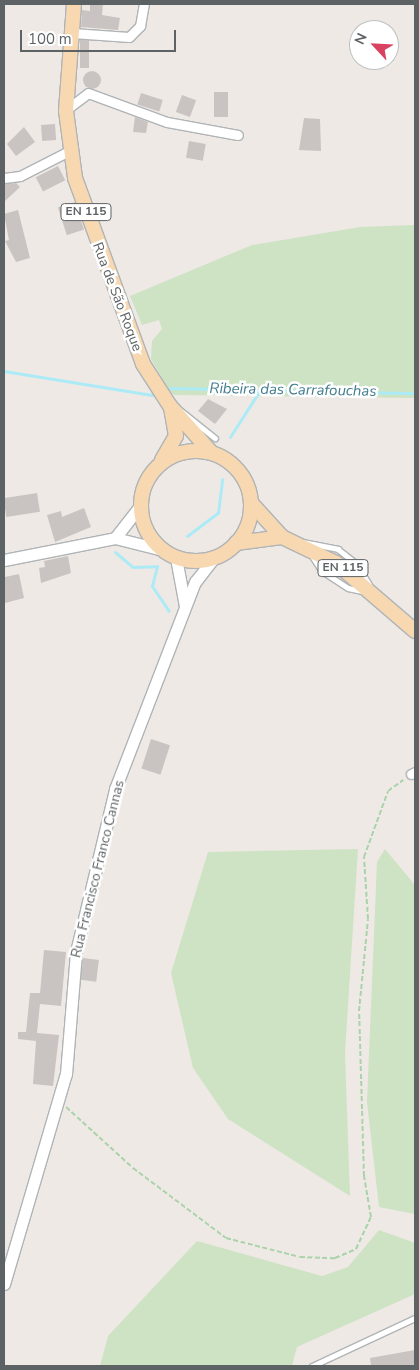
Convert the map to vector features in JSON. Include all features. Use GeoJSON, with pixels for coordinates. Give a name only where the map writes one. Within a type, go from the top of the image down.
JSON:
{"type":"FeatureCollection","features":[{"type":"Feature","properties":{"kind":"main road","name":"Rua de São Roque"},"geometry":{"type":"LineString","coordinates":[[74,4],[66,111],[69,151],[121,311],[143,364],[170,406],[210,452]]}},
{"type":"Feature","properties":{"kind":"main road","name":"Rua de São Roque"},"geometry":{"type":"LineString","coordinates":[[159,464],[176,436],[170,406]]}},
{"type":"Feature","properties":{"kind":"main road"},"geometry":{"type":"LineString","coordinates":[[159,464],[176,454],[210,452]]}},
{"type":"Feature","properties":{"kind":"main road","name":"EN 115"},"geometry":{"type":"LineString","coordinates":[[210,452],[240,471],[252,504],[294,542],[336,563],[375,594],[415,632]]}},
{"type":"Feature","properties":{"kind":"main road","name":"EN 115"},"geometry":{"type":"LineString","coordinates":[[159,464],[147,478],[140,506],[147,534],[159,548],[176,558],[213,559]]}},
{"type":"Feature","properties":{"kind":"main road"},"geometry":{"type":"LineString","coordinates":[[213,559],[236,544],[249,521],[252,504]]}},
{"type":"Feature","properties":{"kind":"main road"},"geometry":{"type":"LineString","coordinates":[[236,544],[294,542]]}},
{"type":"Feature","properties":{"kind":"street"},"geometry":{"type":"LineString","coordinates":[[72,34],[129,37],[140,26],[144,4]]}},
{"type":"Feature","properties":{"kind":"street"},"geometry":{"type":"LineString","coordinates":[[66,111],[76,98],[88,94],[167,122],[238,135]]}},
{"type":"Feature","properties":{"kind":"street"},"geometry":{"type":"LineString","coordinates":[[4,178],[20,176],[69,151]]}},
{"type":"Feature","properties":{"kind":"street"},"geometry":{"type":"LineString","coordinates":[[115,538],[140,506]]}},
{"type":"Feature","properties":{"kind":"street"},"geometry":{"type":"LineString","coordinates":[[4,560],[115,538],[159,548]]}},
{"type":"Feature","properties":{"kind":"street"},"geometry":{"type":"LineString","coordinates":[[176,558],[185,608]]}},
{"type":"Feature","properties":{"kind":"street","name":"Rua Francisco Franco Cannas"},"geometry":{"type":"LineString","coordinates":[[4,1284],[66,1074],[76,952],[115,790],[195,582],[213,559]]}},
{"type":"Feature","properties":{"kind":"lane"},"geometry":{"type":"LineString","coordinates":[[170,406],[190,415],[216,438]]}},
{"type":"Feature","properties":{"kind":"lane"},"geometry":{"type":"LineString","coordinates":[[312,1366],[415,1318]]}},
{"type":"Feature","properties":{"kind":"path"},"geometry":{"type":"LineString","coordinates":[[57,1103],[76,1113],[164,1192],[226,1238],[300,1257],[336,1258],[356,1249],[369,1231],[371,1217],[364,1176],[359,1010],[368,919],[364,857],[388,790],[413,773]]}},
{"type":"Feature","properties":{"kind":"green space"},"geometry":{"type":"Polygon","coordinates":[[[415,225],[415,398],[174,395],[169,390],[151,359],[152,341],[162,329],[159,320],[142,325],[130,296],[252,245],[360,227],[415,225]]]}},
{"type":"Feature","properties":{"kind":"green space"},"geometry":{"type":"Polygon","coordinates":[[[358,849],[345,1053],[350,1196],[228,1119],[193,1068],[171,973],[208,852],[358,849]]]}},
{"type":"Feature","properties":{"kind":"green space"},"geometry":{"type":"Polygon","coordinates":[[[385,849],[415,885],[415,1214],[379,1207],[367,1102],[377,862],[385,849]]]}},
{"type":"Feature","properties":{"kind":"green space"},"geometry":{"type":"Polygon","coordinates":[[[379,1230],[415,1243],[415,1294],[297,1347],[292,1366],[100,1366],[108,1336],[197,1241],[322,1276],[348,1267],[379,1230]]]}},
{"type":"Feature","properties":{"kind":"building"},"geometry":{"type":"Polygon","coordinates":[[[90,4],[103,4],[102,15],[120,18],[118,30],[81,27],[82,10],[90,11],[90,4]]]}},
{"type":"Feature","properties":{"kind":"building"},"geometry":{"type":"Polygon","coordinates":[[[80,40],[89,40],[89,68],[80,68],[80,40]]]}},
{"type":"Feature","properties":{"kind":"building"},"geometry":{"type":"Polygon","coordinates":[[[92,71],[100,76],[101,80],[96,88],[92,89],[84,84],[83,80],[88,72],[92,71]]]}},
{"type":"Feature","properties":{"kind":"building"},"geometry":{"type":"Polygon","coordinates":[[[214,92],[228,92],[228,117],[214,117],[214,92]]]}},
{"type":"Feature","properties":{"kind":"building"},"geometry":{"type":"Polygon","coordinates":[[[141,93],[163,100],[159,112],[137,104],[141,93]]]}},
{"type":"Feature","properties":{"kind":"building"},"geometry":{"type":"Polygon","coordinates":[[[182,95],[196,100],[190,117],[176,112],[182,95]]]}},
{"type":"Feature","properties":{"kind":"building"},"geometry":{"type":"Polygon","coordinates":[[[135,117],[148,122],[146,133],[133,132],[135,117]]]}},
{"type":"Feature","properties":{"kind":"building"},"geometry":{"type":"Polygon","coordinates":[[[304,118],[320,119],[321,151],[299,150],[304,118]]]}},
{"type":"Feature","properties":{"kind":"building"},"geometry":{"type":"Polygon","coordinates":[[[55,124],[56,140],[42,141],[41,125],[55,124]]]}},
{"type":"Feature","properties":{"kind":"building"},"geometry":{"type":"Polygon","coordinates":[[[24,127],[35,142],[16,156],[7,144],[24,127]]]}},
{"type":"Feature","properties":{"kind":"building"},"geometry":{"type":"Polygon","coordinates":[[[189,141],[206,144],[203,161],[186,158],[189,141]]]}},
{"type":"Feature","properties":{"kind":"building"},"geometry":{"type":"Polygon","coordinates":[[[58,166],[65,180],[43,192],[36,177],[58,166]]]}},
{"type":"Feature","properties":{"kind":"building"},"geometry":{"type":"Polygon","coordinates":[[[16,183],[20,187],[4,202],[4,184],[16,183]]]}},
{"type":"Feature","properties":{"kind":"building"},"geometry":{"type":"Polygon","coordinates":[[[75,202],[84,230],[67,235],[58,208],[75,202]]]}},
{"type":"Feature","properties":{"kind":"building"},"geometry":{"type":"Polygon","coordinates":[[[18,210],[30,258],[16,262],[5,241],[9,240],[4,214],[18,210]]]}},
{"type":"Feature","properties":{"kind":"building"},"geometry":{"type":"Polygon","coordinates":[[[208,399],[227,409],[215,424],[198,411],[208,399]]]}},
{"type":"Feature","properties":{"kind":"building"},"geometry":{"type":"Polygon","coordinates":[[[37,493],[40,512],[6,517],[4,498],[37,493]]]}},
{"type":"Feature","properties":{"kind":"building"},"geometry":{"type":"Polygon","coordinates":[[[84,508],[91,527],[55,542],[47,515],[61,511],[62,517],[84,508]]]}},
{"type":"Feature","properties":{"kind":"building"},"geometry":{"type":"Polygon","coordinates":[[[68,556],[71,573],[41,583],[39,568],[45,567],[44,561],[68,556]]]}},
{"type":"Feature","properties":{"kind":"building"},"geometry":{"type":"Polygon","coordinates":[[[19,574],[24,598],[5,603],[5,577],[19,574]]]}},
{"type":"Feature","properties":{"kind":"building"},"geometry":{"type":"Polygon","coordinates":[[[151,739],[170,745],[160,775],[141,768],[151,739]]]}},
{"type":"Feature","properties":{"kind":"building"},"geometry":{"type":"Polygon","coordinates":[[[44,950],[66,952],[61,1006],[40,1004],[37,1033],[59,1035],[53,1086],[33,1084],[36,1041],[18,1039],[18,1032],[26,1032],[30,993],[40,993],[44,950]]]}},
{"type":"Feature","properties":{"kind":"building"},"geometry":{"type":"Polygon","coordinates":[[[83,958],[99,960],[96,982],[80,980],[83,958]]]}},
{"type":"Feature","properties":{"kind":"building"},"geometry":{"type":"Polygon","coordinates":[[[415,1350],[415,1366],[371,1366],[370,1358],[415,1350]]]}},
{"type":"Feature","properties":{"kind":"waterway","name":"Ribeira das Carrafouchas"},"geometry":{"type":"LineString","coordinates":[[4,371],[152,395]]}},
{"type":"Feature","properties":{"kind":"waterway","name":"Ribeira das Carrafouchas"},"geometry":{"type":"LineString","coordinates":[[170,388],[415,393]]}},
{"type":"Feature","properties":{"kind":"waterway"},"geometry":{"type":"LineString","coordinates":[[230,437],[260,390]]}},
{"type":"Feature","properties":{"kind":"waterway"},"geometry":{"type":"LineString","coordinates":[[187,536],[218,513],[222,479]]}},
{"type":"Feature","properties":{"kind":"waterway"},"geometry":{"type":"LineString","coordinates":[[115,552],[133,567],[157,566]]}},
{"type":"Feature","properties":{"kind":"waterway"},"geometry":{"type":"LineString","coordinates":[[157,566],[152,586],[169,611]]}}]}
